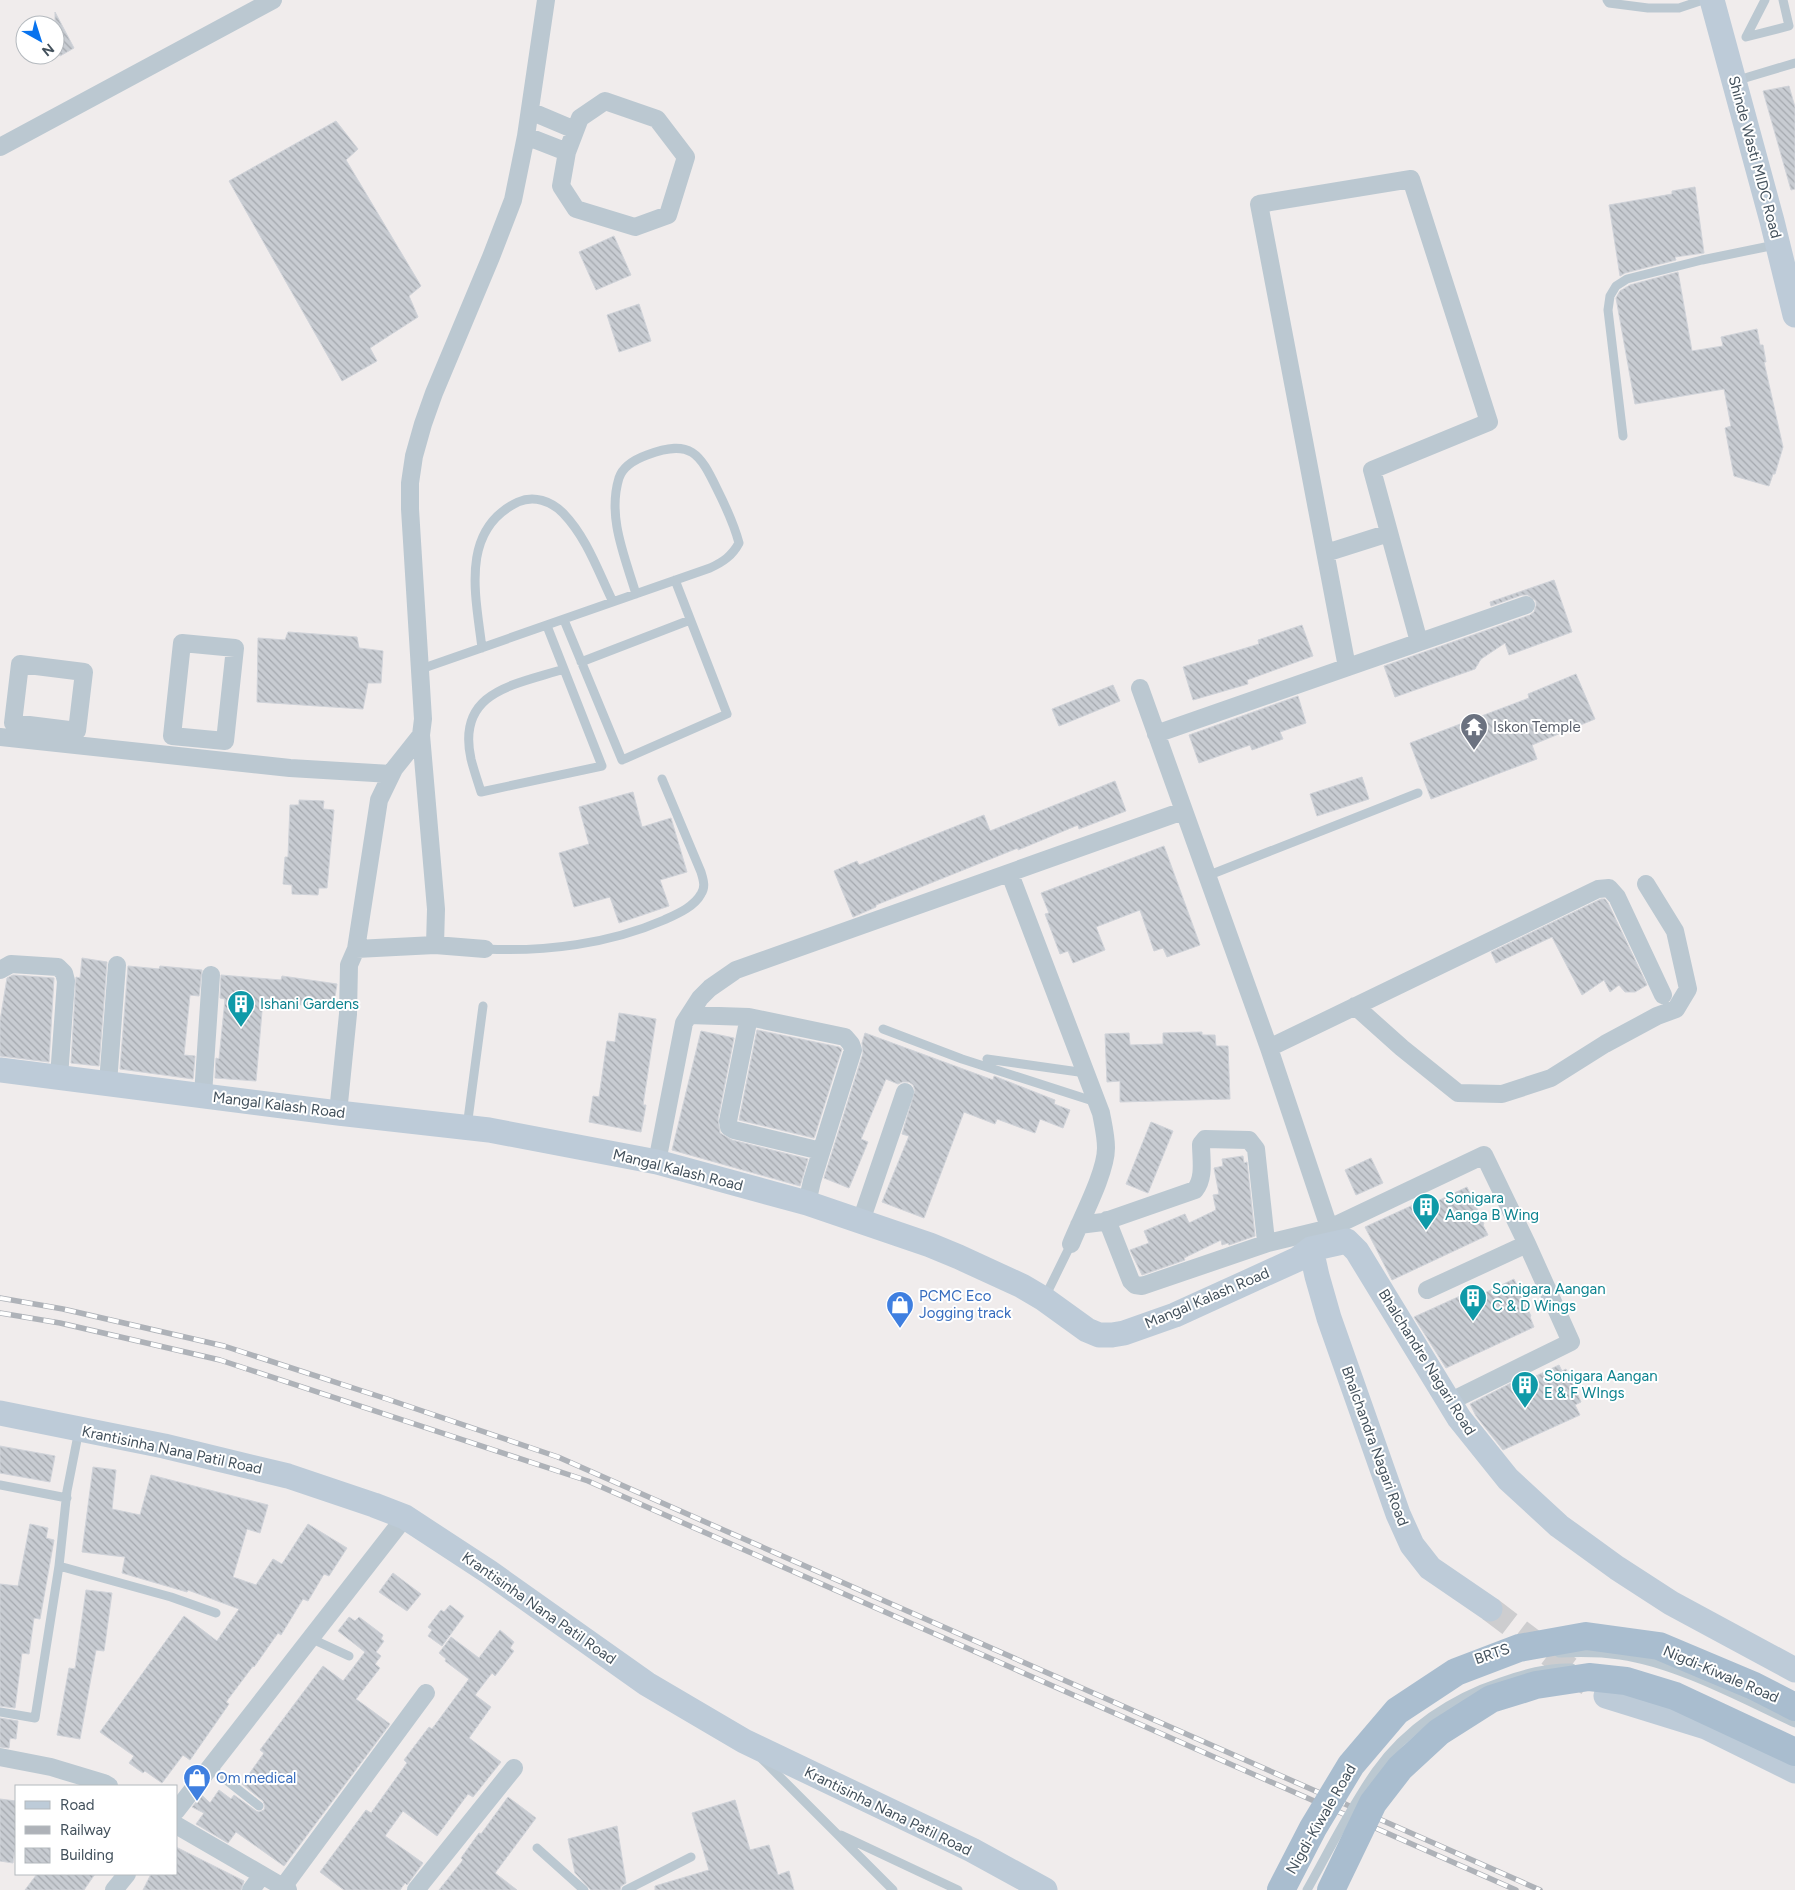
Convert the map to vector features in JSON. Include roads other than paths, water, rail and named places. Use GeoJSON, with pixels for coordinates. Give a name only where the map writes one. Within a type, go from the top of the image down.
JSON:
{"type":"FeatureCollection","features":[{"type":"Feature","properties":{"kind":"main road","name":"Nigdi-Kiwale Road"},"geometry":{"type":"LineString","coordinates":[[1281,1890],[1313,1828],[1351,1765],[1397,1711],[1456,1672],[1519,1648],[1586,1636],[1659,1646],[1754,1686],[1795,1707]]}},
{"type":"Feature","properties":{"kind":"main road"},"geometry":{"type":"LineString","coordinates":[[1330,1890],[1372,1803],[1400,1768],[1439,1732],[1491,1699],[1536,1685],[1589,1677],[1626,1681],[1675,1696],[1795,1752]]}},
{"type":"Feature","properties":{"kind":"street"},"geometry":{"type":"LineString","coordinates":[[0,147],[273,0]]}},
{"type":"Feature","properties":{"kind":"street"},"geometry":{"type":"LineString","coordinates":[[435,945],[436,909],[421,736],[423,703],[410,509],[414,456],[434,393],[513,200],[526,136],[546,0]]}},
{"type":"Feature","properties":{"kind":"street","name":"Shinde Wasti MIDC Road"},"geometry":{"type":"LineString","coordinates":[[1712,0],[1778,244],[1795,315]]}},
{"type":"Feature","properties":{"kind":"street"},"geometry":{"type":"LineString","coordinates":[[605,101],[657,119],[686,157],[668,215],[636,228],[576,209],[561,186],[567,152],[580,118],[605,101]]}},
{"type":"Feature","properties":{"kind":"street"},"geometry":{"type":"LineString","coordinates":[[530,111],[575,130]]}},
{"type":"Feature","properties":{"kind":"street"},"geometry":{"type":"LineString","coordinates":[[526,136],[567,152]]}},
{"type":"Feature","properties":{"kind":"street"},"geometry":{"type":"LineString","coordinates":[[1347,667],[1259,204],[1411,179],[1489,422],[1372,470],[1419,642]]}},
{"type":"Feature","properties":{"kind":"street"},"geometry":{"type":"LineString","coordinates":[[1326,553],[1389,533]]}},
{"type":"Feature","properties":{"kind":"street"},"geometry":{"type":"LineString","coordinates":[[1156,734],[1526,605]]}},
{"type":"Feature","properties":{"kind":"street"},"geometry":{"type":"LineString","coordinates":[[182,643],[235,648],[226,741],[221,740],[172,736],[182,643]]}},
{"type":"Feature","properties":{"kind":"street"},"geometry":{"type":"LineString","coordinates":[[71,738],[77,731],[84,672],[20,664],[12,733],[71,738],[219,761],[290,768],[391,774]]}},
{"type":"Feature","properties":{"kind":"street"},"geometry":{"type":"LineString","coordinates":[[1140,688],[1269,1048],[1332,1235]]}},
{"type":"Feature","properties":{"kind":"street"},"geometry":{"type":"LineString","coordinates":[[338,1113],[348,1014],[349,965],[356,949],[378,800],[391,774],[421,736]]}},
{"type":"Feature","properties":{"kind":"street"},"geometry":{"type":"LineString","coordinates":[[219,761],[221,740]]}},
{"type":"Feature","properties":{"kind":"street"},"geometry":{"type":"LineString","coordinates":[[657,1162],[684,1023],[710,988],[736,970],[1183,811]]}},
{"type":"Feature","properties":{"kind":"street"},"geometry":{"type":"LineString","coordinates":[[1010,874],[1097,1102],[1105,1134],[1106,1149],[1104,1163],[1071,1244]]}},
{"type":"Feature","properties":{"kind":"street"},"geometry":{"type":"LineString","coordinates":[[1356,1006],[1402,1048],[1458,1093],[1502,1094],[1550,1078],[1605,1044],[1657,1016],[1676,1009],[1688,989],[1675,931],[1646,884]]}},
{"type":"Feature","properties":{"kind":"street"},"geometry":{"type":"LineString","coordinates":[[1269,1048],[1598,889],[1609,888],[1617,897],[1662,995]]}},
{"type":"Feature","properties":{"kind":"street"},"geometry":{"type":"LineString","coordinates":[[356,949],[435,945],[485,948]]}},
{"type":"Feature","properties":{"kind":"street"},"geometry":{"type":"LineString","coordinates":[[0,970],[11,964],[58,967],[64,973],[66,981],[59,1078]]}},
{"type":"Feature","properties":{"kind":"street"},"geometry":{"type":"LineString","coordinates":[[108,1083],[117,965]]}},
{"type":"Feature","properties":{"kind":"street"},"geometry":{"type":"LineString","coordinates":[[203,1095],[211,975]]}},
{"type":"Feature","properties":{"kind":"street"},"geometry":{"type":"LineString","coordinates":[[689,1015],[749,1017],[845,1038],[851,1044],[853,1050],[821,1151],[807,1203]]}},
{"type":"Feature","properties":{"kind":"street"},"geometry":{"type":"LineString","coordinates":[[749,1017],[728,1121],[729,1127],[734,1130],[821,1151]]}},
{"type":"Feature","properties":{"kind":"street","name":"Mangal Kalash Road"},"geometry":{"type":"LineString","coordinates":[[0,1070],[338,1113],[489,1130],[657,1162],[807,1203],[901,1234],[959,1256],[1022,1286],[1044,1299],[1087,1330],[1099,1335],[1112,1335],[1175,1315],[1298,1259],[1332,1235]]}},
{"type":"Feature","properties":{"kind":"street"},"geometry":{"type":"LineString","coordinates":[[861,1221],[905,1092]]}},
{"type":"Feature","properties":{"kind":"street"},"geometry":{"type":"LineString","coordinates":[[1079,1225],[1107,1220],[1195,1190],[1199,1186],[1201,1178],[1201,1144],[1205,1139],[1249,1140],[1256,1149],[1266,1241],[1268,1244]]}},
{"type":"Feature","properties":{"kind":"street"},"geometry":{"type":"LineString","coordinates":[[1107,1220],[1131,1281],[1135,1285],[1142,1286],[1268,1244],[1332,1235],[1484,1155],[1571,1342],[1449,1402]]}},
{"type":"Feature","properties":{"kind":"street","name":"Bhalchandre Nagari Road"},"geometry":{"type":"LineString","coordinates":[[1332,1235],[1347,1241],[1357,1251],[1459,1418],[1508,1479],[1559,1526],[1671,1603],[1795,1670]]}},
{"type":"Feature","properties":{"kind":"street"},"geometry":{"type":"LineString","coordinates":[[1427,1290],[1527,1244]]}},
{"type":"Feature","properties":{"kind":"street","name":"Bhalchandra Nagari Road"},"geometry":{"type":"LineString","coordinates":[[1311,1249],[1329,1318],[1398,1514],[1412,1545],[1430,1568],[1490,1609]]}},
{"type":"Feature","properties":{"kind":"street","name":"Krantisinha Nana Patil Road"},"geometry":{"type":"LineString","coordinates":[[0,1413],[164,1446],[288,1476],[405,1517],[489,1572],[647,1684],[744,1741],[972,1850],[1045,1890]]}},
{"type":"Feature","properties":{"kind":"street"},"geometry":{"type":"LineString","coordinates":[[178,1809],[405,1517]]}},
{"type":"Feature","properties":{"kind":"street"},"geometry":{"type":"LineString","coordinates":[[178,1826],[286,1889],[426,1693]]}},
{"type":"Feature","properties":{"kind":"street"},"geometry":{"type":"LineString","coordinates":[[1606,1696],[1706,1727],[1795,1771]]}},
{"type":"Feature","properties":{"kind":"street"},"geometry":{"type":"LineString","coordinates":[[0,1757],[51,1767],[107,1785]]}},
{"type":"Feature","properties":{"kind":"street"},"geometry":{"type":"LineString","coordinates":[[416,1890],[514,1768]]}},
{"type":"Feature","properties":{"kind":"street"},"geometry":{"type":"LineString","coordinates":[[114,1890],[126,1875]]}},
{"type":"Feature","properties":{"kind":"street"},"geometry":{"type":"LineString","coordinates":[[251,1890],[262,1875]]}},
{"type":"Feature","properties":{"kind":"lane"},"geometry":{"type":"LineString","coordinates":[[1607,0],[1609,3],[1656,8],[1679,8],[1703,0]]}},
{"type":"Feature","properties":{"kind":"lane"},"geometry":{"type":"LineString","coordinates":[[1765,0],[1746,37],[1789,26],[1783,0]]}},
{"type":"Feature","properties":{"kind":"lane"},"geometry":{"type":"LineString","coordinates":[[1734,81],[1795,63]]}},
{"type":"Feature","properties":{"kind":"lane"},"geometry":{"type":"LineString","coordinates":[[1623,436],[1608,310],[1610,296],[1616,286],[1627,279],[1657,271],[1778,244]]}},
{"type":"Feature","properties":{"kind":"lane"},"geometry":{"type":"LineString","coordinates":[[421,669],[564,620],[710,568],[724,561],[734,553],[739,543],[734,523],[705,464],[693,452],[681,448],[646,455],[628,465],[622,471],[619,478],[616,497],[618,536],[636,594]]}},
{"type":"Feature","properties":{"kind":"lane"},"geometry":{"type":"LineString","coordinates":[[482,648],[474,582],[478,548],[489,525],[504,509],[523,500],[542,499],[561,511],[574,525],[583,538],[613,602]]}},
{"type":"Feature","properties":{"kind":"lane"},"geometry":{"type":"LineString","coordinates":[[564,620],[622,760],[727,714],[675,580]]}},
{"type":"Feature","properties":{"kind":"lane"},"geometry":{"type":"LineString","coordinates":[[582,662],[690,620]]}},
{"type":"Feature","properties":{"kind":"lane"},"geometry":{"type":"LineString","coordinates":[[546,626],[564,669],[602,766],[481,792],[471,759],[469,743],[474,712],[483,700],[497,692],[564,669]]}},
{"type":"Feature","properties":{"kind":"lane"},"geometry":{"type":"LineString","coordinates":[[485,948],[533,949],[619,936],[680,913],[694,902],[702,894],[704,884],[662,779]]}},
{"type":"Feature","properties":{"kind":"lane"},"geometry":{"type":"LineString","coordinates":[[1206,876],[1418,793]]}},
{"type":"Feature","properties":{"kind":"lane"},"geometry":{"type":"LineString","coordinates":[[467,1127],[483,1006]]}},
{"type":"Feature","properties":{"kind":"lane"},"geometry":{"type":"LineString","coordinates":[[883,1029],[962,1058],[1097,1102]]}},
{"type":"Feature","properties":{"kind":"lane"},"geometry":{"type":"LineString","coordinates":[[987,1058],[1086,1073]]}},
{"type":"Feature","properties":{"kind":"lane"},"geometry":{"type":"LineString","coordinates":[[1044,1299],[1071,1244]]}},
{"type":"Feature","properties":{"kind":"lane"},"geometry":{"type":"LineString","coordinates":[[0,1712],[35,1718],[59,1566],[67,1498],[79,1430]]}},
{"type":"Feature","properties":{"kind":"lane"},"geometry":{"type":"LineString","coordinates":[[0,1485],[67,1498]]}},
{"type":"Feature","properties":{"kind":"lane"},"geometry":{"type":"LineString","coordinates":[[59,1566],[171,1597],[216,1613]]}},
{"type":"Feature","properties":{"kind":"lane"},"geometry":{"type":"LineString","coordinates":[[310,1638],[349,1656]]}},
{"type":"Feature","properties":{"kind":"lane"},"geometry":{"type":"LineString","coordinates":[[1546,1654],[1599,1652],[1654,1662],[1699,1679],[1795,1724]]}},
{"type":"Feature","properties":{"kind":"lane","name":"BRTS"},"geometry":{"type":"LineString","coordinates":[[1468,1678],[1502,1665]]}},
{"type":"Feature","properties":{"kind":"lane","name":"BRTS"},"geometry":{"type":"LineString","coordinates":[[1307,1890],[1376,1771],[1405,1738],[1428,1719],[1482,1688],[1525,1673],[1559,1668],[1579,1668]]}},
{"type":"Feature","properties":{"kind":"lane"},"geometry":{"type":"LineString","coordinates":[[1589,1668],[1636,1674]]}},
{"type":"Feature","properties":{"kind":"lane"},"geometry":{"type":"LineString","coordinates":[[1364,1764],[1384,1736],[1408,1714],[1454,1685]]}},
{"type":"Feature","properties":{"kind":"lane"},"geometry":{"type":"LineString","coordinates":[[744,1741],[893,1890]]}},
{"type":"Feature","properties":{"kind":"lane"},"geometry":{"type":"LineString","coordinates":[[211,1768],[259,1806]]}},
{"type":"Feature","properties":{"kind":"lane"},"geometry":{"type":"LineString","coordinates":[[1334,1811],[1354,1778]]}},
{"type":"Feature","properties":{"kind":"lane"},"geometry":{"type":"LineString","coordinates":[[834,1832],[958,1890]]}},
{"type":"Feature","properties":{"kind":"lane"},"geometry":{"type":"LineString","coordinates":[[1291,1890],[1315,1845]]}},
{"type":"Feature","properties":{"kind":"lane"},"geometry":{"type":"LineString","coordinates":[[537,1848],[584,1890]]}},
{"type":"Feature","properties":{"kind":"lane"},"geometry":{"type":"LineString","coordinates":[[626,1890],[691,1857]]}},
{"type":"Feature","properties":{"kind":"tunnel"},"geometry":{"type":"LineString","coordinates":[[1490,1609],[1589,1684]]}},
{"type":"Feature","properties":{"kind":"railway"},"geometry":{"type":"LineString","coordinates":[[0,1298],[63,1309],[224,1346],[558,1457],[1540,1890]]}},
{"type":"Feature","properties":{"kind":"railway"},"geometry":{"type":"LineString","coordinates":[[0,1313],[60,1323],[220,1360],[588,1481],[1516,1890]]}},
{"type":"Feature","properties":{"kind":"place","name":"Iskon Temple"},"geometry":{"type":"Point","coordinates":[1474,751]}},
{"type":"Feature","properties":{"kind":"place","name":"Ishani Gardens"},"geometry":{"type":"Point","coordinates":[241,1028]}},
{"type":"Feature","properties":{"kind":"place","name":"Sonigara Aanga B Wing"},"geometry":{"type":"Point","coordinates":[1426,1231]}},
{"type":"Feature","properties":{"kind":"place","name":"Sonigara Aangan C & D Wings"},"geometry":{"type":"Point","coordinates":[1473,1322]}},
{"type":"Feature","properties":{"kind":"place","name":"PCMC Eco Jogging track"},"geometry":{"type":"Point","coordinates":[900,1329]}},
{"type":"Feature","properties":{"kind":"place","name":"Sonigara Aangan E & F WIngs"},"geometry":{"type":"Point","coordinates":[1525,1409]}},
{"type":"Feature","properties":{"kind":"place","name":"Om medical"},"geometry":{"type":"Point","coordinates":[197,1802]}}]}
